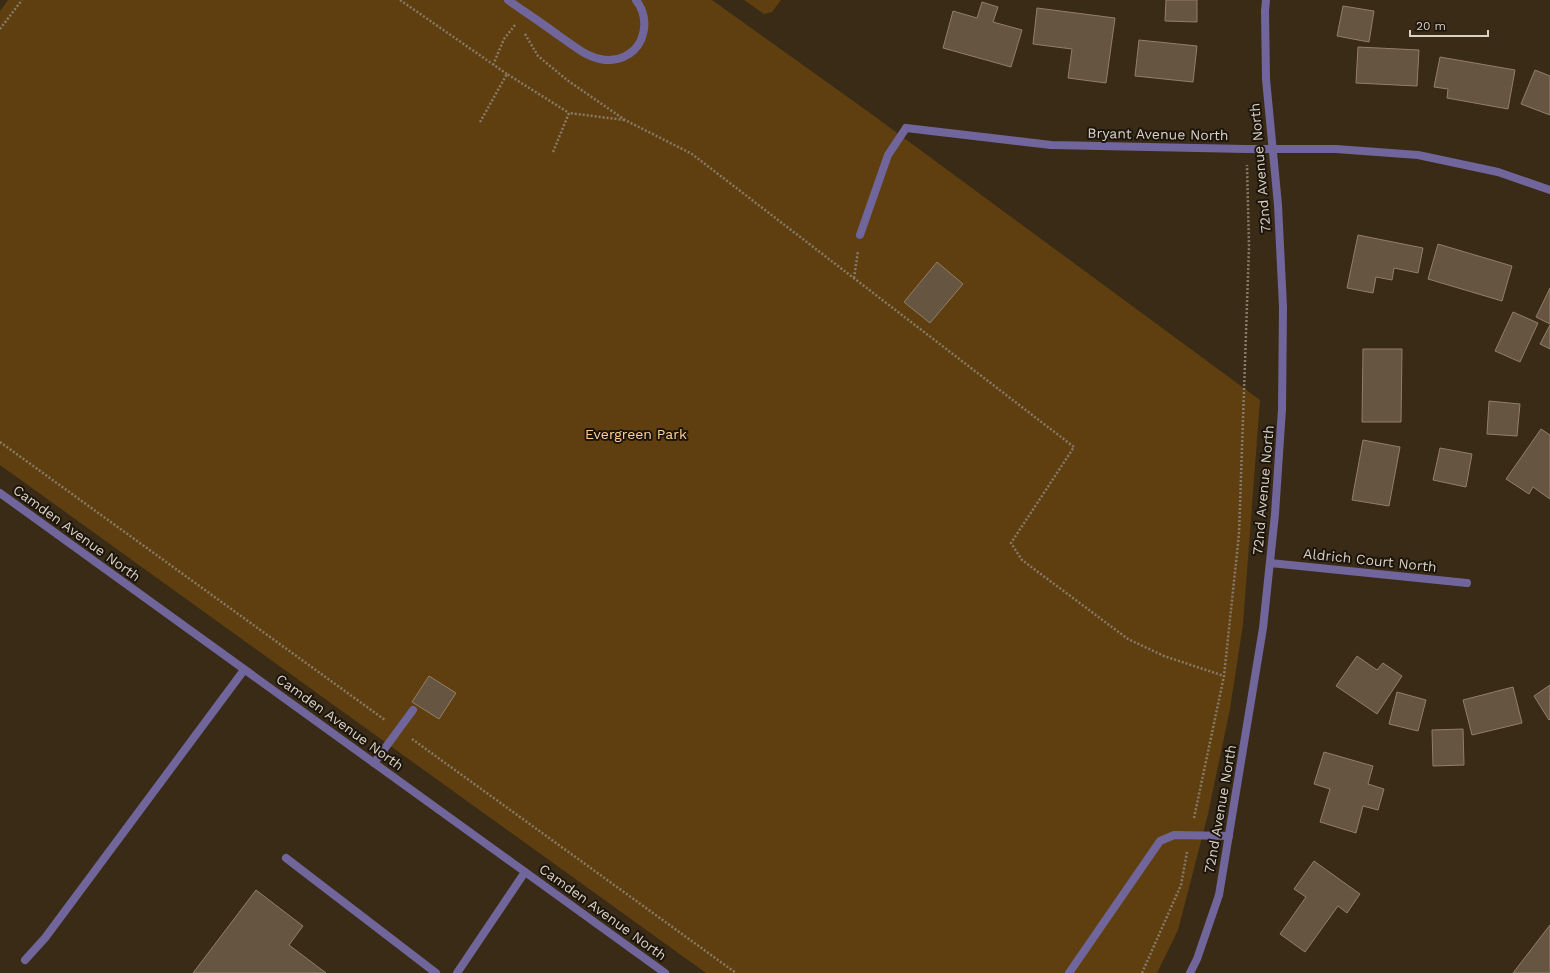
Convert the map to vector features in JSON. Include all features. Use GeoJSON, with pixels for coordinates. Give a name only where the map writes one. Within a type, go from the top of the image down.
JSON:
{"type":"FeatureCollection","features":[{"type":"Feature","properties":{"kind":"street"},"geometry":{"type":"LineString","coordinates":[[508,0],[580,51],[600,60],[618,60],[632,52],[640,40],[645,24],[642,9],[636,0]]}},
{"type":"Feature","properties":{"kind":"street","name":"72nd Avenue North"},"geometry":{"type":"LineString","coordinates":[[1190,973],[1219,894],[1263,628],[1275,507],[1282,401],[1283,307],[1278,205],[1266,79],[1266,0]]}},
{"type":"Feature","properties":{"kind":"street","name":"Bryant Avenue North"},"geometry":{"type":"LineString","coordinates":[[860,235],[888,155],[906,128],[1051,145],[1246,149],[1336,149],[1418,155],[1498,172],[1550,190]]}},
{"type":"Feature","properties":{"kind":"street","name":"Camden Avenue North"},"geometry":{"type":"LineString","coordinates":[[0,493],[665,973]]}},
{"type":"Feature","properties":{"kind":"street","name":"Aldrich Court North"},"geometry":{"type":"LineString","coordinates":[[1270,563],[1467,583]]}},
{"type":"Feature","properties":{"kind":"street"},"geometry":{"type":"LineString","coordinates":[[25,960],[45,938],[244,670]]}},
{"type":"Feature","properties":{"kind":"street"},"geometry":{"type":"LineString","coordinates":[[374,763],[413,710]]}},
{"type":"Feature","properties":{"kind":"street"},"geometry":{"type":"LineString","coordinates":[[1069,973],[1160,842],[1174,835],[1228,836]]}},
{"type":"Feature","properties":{"kind":"street"},"geometry":{"type":"LineString","coordinates":[[286,858],[436,973]]}},
{"type":"Feature","properties":{"kind":"street"},"geometry":{"type":"LineString","coordinates":[[457,973],[526,872]]}},
{"type":"Feature","properties":{"kind":"path"},"geometry":{"type":"LineString","coordinates":[[0,29],[22,0]]}},
{"type":"Feature","properties":{"kind":"path"},"geometry":{"type":"LineString","coordinates":[[400,0],[493,65],[569,113],[625,120]]}},
{"type":"Feature","properties":{"kind":"path"},"geometry":{"type":"LineString","coordinates":[[493,65],[504,39],[524,12]]}},
{"type":"Feature","properties":{"kind":"path"},"geometry":{"type":"LineString","coordinates":[[524,12],[525,35],[538,56],[567,80],[625,120],[692,154],[1074,447],[1011,543],[1022,560],[1128,639],[1164,656],[1224,676]]}},
{"type":"Feature","properties":{"kind":"path"},"geometry":{"type":"LineString","coordinates":[[480,122],[507,74]]}},
{"type":"Feature","properties":{"kind":"path"},"geometry":{"type":"LineString","coordinates":[[553,152],[569,113]]}},
{"type":"Feature","properties":{"kind":"path"},"geometry":{"type":"LineString","coordinates":[[1142,973],[1181,885],[1190,835],[1224,676],[1239,534],[1249,247],[1246,149]]}},
{"type":"Feature","properties":{"kind":"path"},"geometry":{"type":"LineString","coordinates":[[854,278],[860,235]]}},
{"type":"Feature","properties":{"kind":"path"},"geometry":{"type":"LineString","coordinates":[[0,442],[736,973]]}},
{"type":"Feature","properties":{"kind":"green space","name":"Evergreen Park"},"geometry":{"type":"Polygon","coordinates":[[[8,0],[712,0],[870,113],[1260,400],[1243,624],[1230,709],[1208,814],[1178,930],[1157,973],[706,973],[0,465],[0,11],[8,0]]]}},
{"type":"Feature","properties":{"kind":"green space"},"geometry":{"type":"Polygon","coordinates":[[[744,0],[781,0],[772,12],[764,14],[744,0]]]}},
{"type":"Feature","properties":{"kind":"building"},"geometry":{"type":"Polygon","coordinates":[[[1166,0],[1197,0],[1197,22],[1165,21],[1166,0]]]}},
{"type":"Feature","properties":{"kind":"building"},"geometry":{"type":"Polygon","coordinates":[[[982,2],[998,7],[993,22],[1022,30],[1011,67],[943,48],[953,11],[977,18],[982,2]]]}},
{"type":"Feature","properties":{"kind":"building"},"geometry":{"type":"Polygon","coordinates":[[[1343,6],[1374,11],[1369,42],[1337,36],[1343,6]]]}},
{"type":"Feature","properties":{"kind":"building"},"geometry":{"type":"Polygon","coordinates":[[[1037,8],[1115,18],[1106,83],[1068,78],[1072,49],[1033,44],[1037,8]]]}},
{"type":"Feature","properties":{"kind":"building"},"geometry":{"type":"Polygon","coordinates":[[[1139,40],[1197,46],[1193,82],[1135,76],[1139,40]]]}},
{"type":"Feature","properties":{"kind":"building"},"geometry":{"type":"Polygon","coordinates":[[[1358,47],[1419,50],[1417,86],[1356,83],[1358,47]]]}},
{"type":"Feature","properties":{"kind":"building"},"geometry":{"type":"Polygon","coordinates":[[[1440,57],[1515,70],[1508,109],[1447,98],[1448,89],[1434,87],[1440,57]]]}},
{"type":"Feature","properties":{"kind":"building"},"geometry":{"type":"Polygon","coordinates":[[[1535,70],[1550,76],[1550,115],[1521,104],[1535,70]]]}},
{"type":"Feature","properties":{"kind":"building"},"geometry":{"type":"Polygon","coordinates":[[[1358,235],[1423,248],[1418,273],[1394,268],[1392,280],[1376,277],[1373,293],[1347,288],[1358,235]]]}},
{"type":"Feature","properties":{"kind":"building"},"geometry":{"type":"Polygon","coordinates":[[[1438,244],[1512,266],[1502,301],[1428,279],[1438,244]]]}},
{"type":"Feature","properties":{"kind":"building"},"geometry":{"type":"Polygon","coordinates":[[[937,262],[963,284],[930,323],[904,302],[937,262]]]}},
{"type":"Feature","properties":{"kind":"building"},"geometry":{"type":"Polygon","coordinates":[[[1550,288],[1550,324],[1536,317],[1550,288]]]}},
{"type":"Feature","properties":{"kind":"building"},"geometry":{"type":"Polygon","coordinates":[[[1513,312],[1538,323],[1520,362],[1495,351],[1513,312]]]}},
{"type":"Feature","properties":{"kind":"building"},"geometry":{"type":"Polygon","coordinates":[[[1550,325],[1550,349],[1540,344],[1550,325]]]}},
{"type":"Feature","properties":{"kind":"building"},"geometry":{"type":"Polygon","coordinates":[[[1363,349],[1402,349],[1401,422],[1362,422],[1363,349]]]}},
{"type":"Feature","properties":{"kind":"building"},"geometry":{"type":"Polygon","coordinates":[[[1489,401],[1520,404],[1517,436],[1487,434],[1489,401]]]}},
{"type":"Feature","properties":{"kind":"building"},"geometry":{"type":"Polygon","coordinates":[[[1541,429],[1550,435],[1550,499],[1533,487],[1529,494],[1506,479],[1541,429]]]}},
{"type":"Feature","properties":{"kind":"building"},"geometry":{"type":"Polygon","coordinates":[[[1363,440],[1400,447],[1389,506],[1352,500],[1363,440]]]}},
{"type":"Feature","properties":{"kind":"building"},"geometry":{"type":"Polygon","coordinates":[[[1440,448],[1472,454],[1466,487],[1433,480],[1440,448]]]}},
{"type":"Feature","properties":{"kind":"building"},"geometry":{"type":"Polygon","coordinates":[[[1357,656],[1377,670],[1383,663],[1402,676],[1377,714],[1336,686],[1357,656]]]}},
{"type":"Feature","properties":{"kind":"building"},"geometry":{"type":"Polygon","coordinates":[[[429,676],[456,693],[439,719],[412,702],[429,676]]]}},
{"type":"Feature","properties":{"kind":"building"},"geometry":{"type":"Polygon","coordinates":[[[1550,685],[1550,719],[1549,720],[1534,696],[1550,685]]]}},
{"type":"Feature","properties":{"kind":"building"},"geometry":{"type":"Polygon","coordinates":[[[1513,687],[1522,723],[1472,735],[1463,700],[1513,687]]]}},
{"type":"Feature","properties":{"kind":"building"},"geometry":{"type":"Polygon","coordinates":[[[1397,692],[1426,700],[1418,731],[1389,724],[1397,692]]]}},
{"type":"Feature","properties":{"kind":"building"},"geometry":{"type":"Polygon","coordinates":[[[1463,729],[1464,765],[1433,766],[1432,730],[1463,729]]]}},
{"type":"Feature","properties":{"kind":"building"},"geometry":{"type":"Polygon","coordinates":[[[1324,752],[1373,766],[1368,784],[1384,789],[1378,810],[1363,806],[1356,833],[1320,822],[1330,789],[1314,784],[1324,752]]]}},
{"type":"Feature","properties":{"kind":"building"},"geometry":{"type":"Polygon","coordinates":[[[1314,861],[1360,894],[1347,913],[1338,906],[1305,952],[1280,934],[1306,897],[1294,889],[1314,861]]]}},
{"type":"Feature","properties":{"kind":"building"},"geometry":{"type":"Polygon","coordinates":[[[256,890],[303,926],[289,945],[326,973],[193,973],[256,890]]]}},
{"type":"Feature","properties":{"kind":"building"},"geometry":{"type":"Polygon","coordinates":[[[1550,925],[1550,973],[1513,973],[1550,925]]]}}]}
